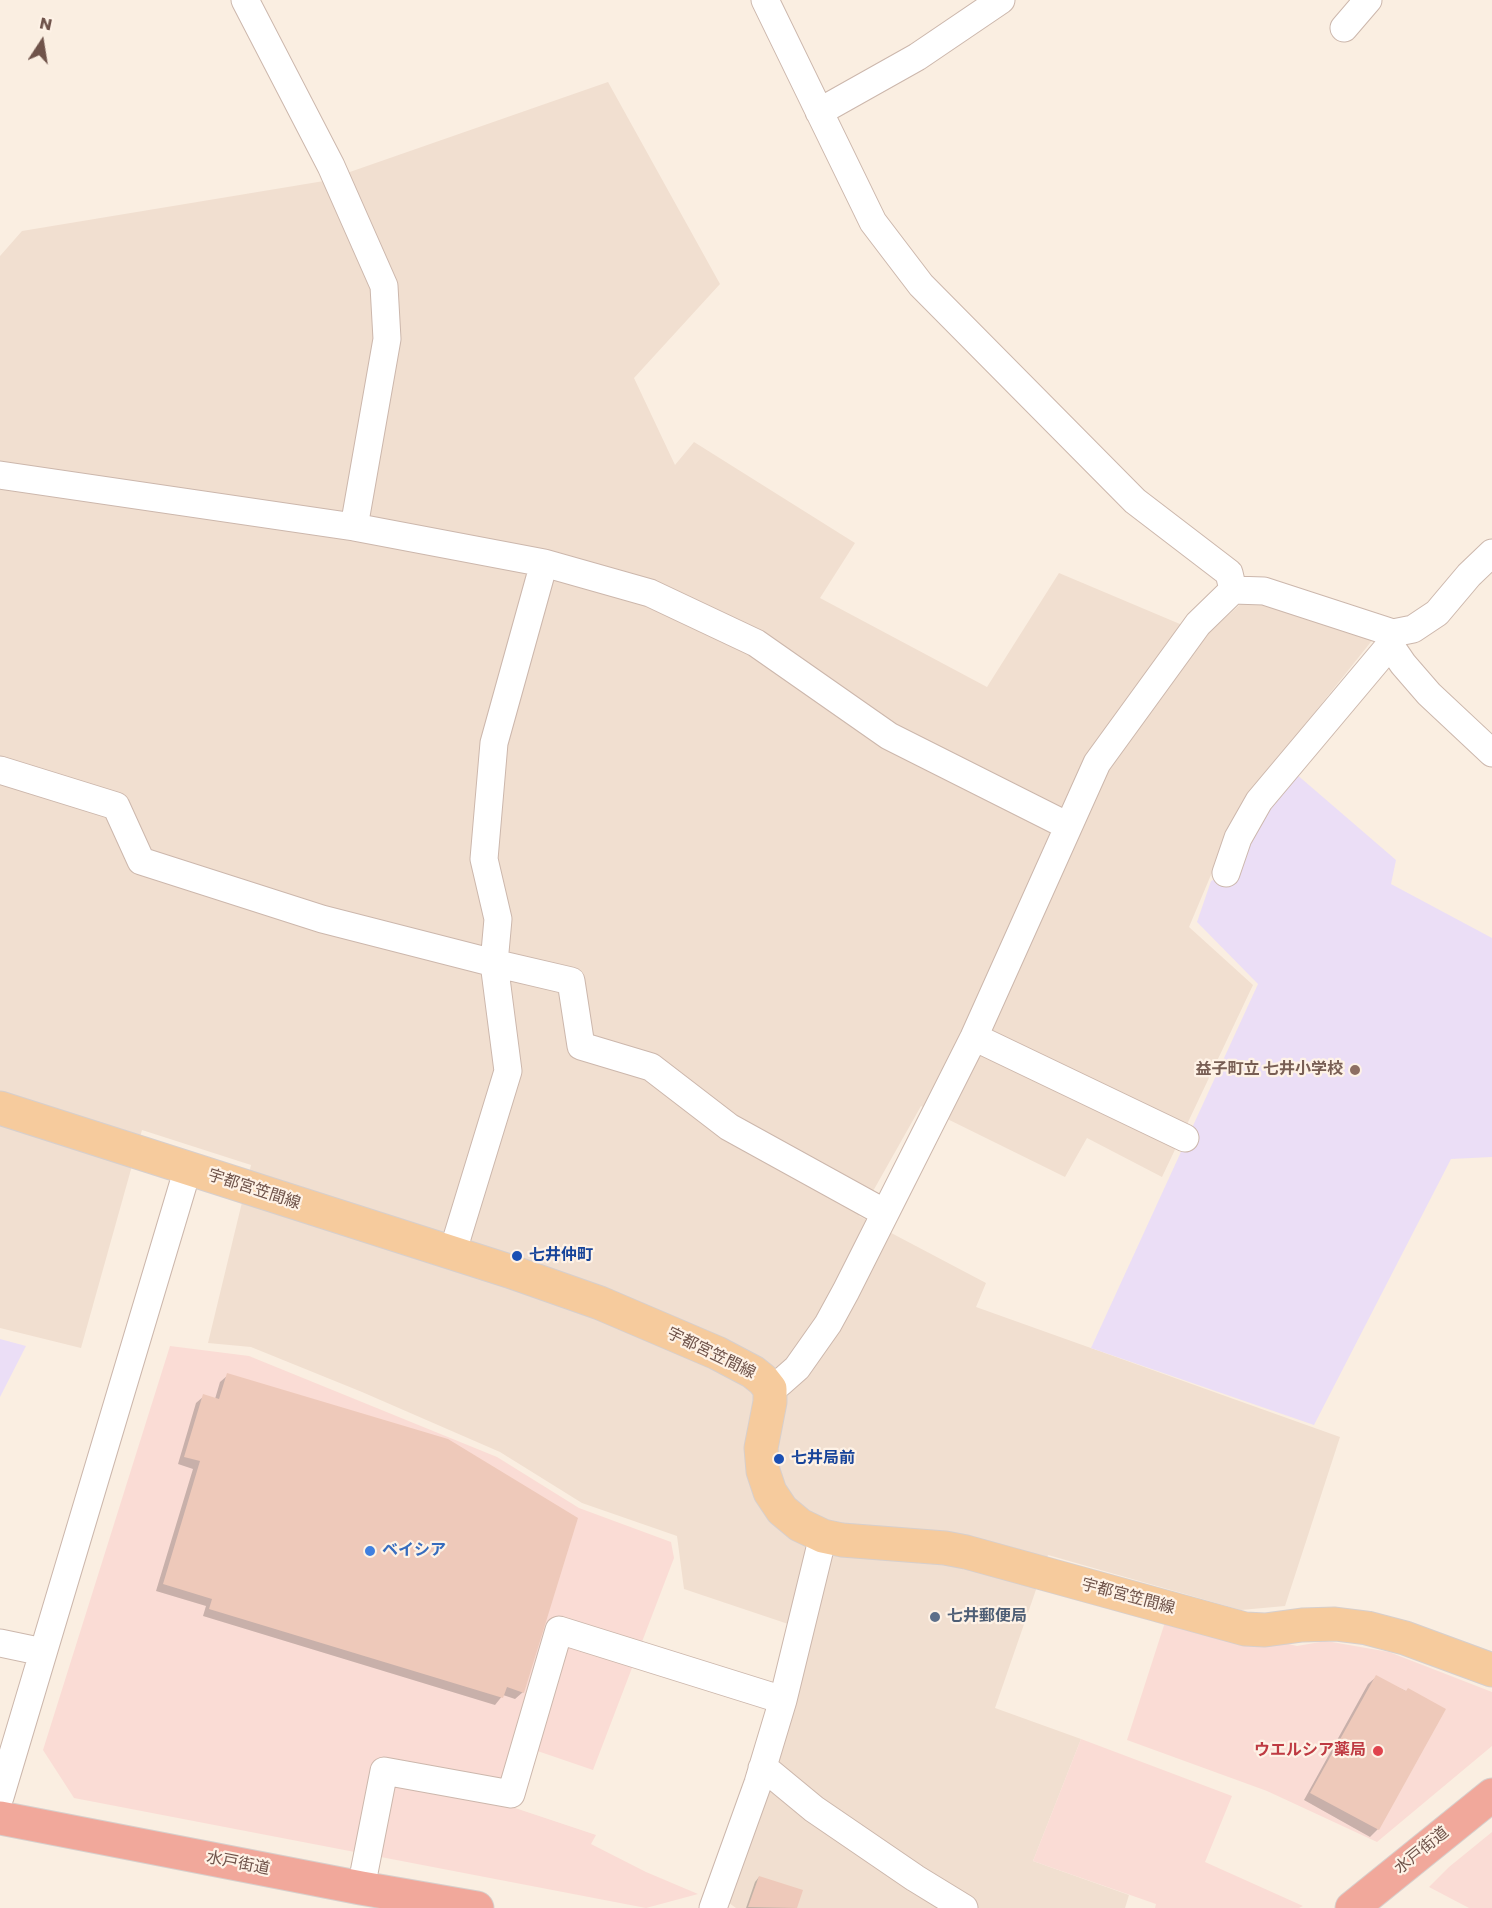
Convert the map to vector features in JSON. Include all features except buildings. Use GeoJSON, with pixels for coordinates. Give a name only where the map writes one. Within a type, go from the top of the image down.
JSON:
{"type":"FeatureCollection","features":[{"type":"Feature","properties":{"kind":"highway","name":"水戸街道"},"geometry":{"type":"LineString","coordinates":[[1353,1908],[1492,1795]]}},
{"type":"Feature","properties":{"kind":"highway","name":"水戸街道"},"geometry":{"type":"LineString","coordinates":[[0,1818],[361,1888],[477,1908]]}},
{"type":"Feature","properties":{"kind":"main road","name":"宇都宮笠間線"},"geometry":{"type":"LineString","coordinates":[[0,1108],[509,1271],[600,1303],[717,1353],[753,1372],[764,1380],[770,1389],[762,1448],[763,1472],[770,1492],[782,1510],[800,1525],[823,1536],[842,1540],[945,1548],[966,1552],[1245,1629],[1266,1630],[1302,1625],[1335,1624],[1367,1628],[1405,1638],[1492,1670]]}},
{"type":"Feature","properties":{"kind":"street"},"geometry":{"type":"LineString","coordinates":[[245,0],[331,166],[384,286],[387,339],[354,527]]}},
{"type":"Feature","properties":{"kind":"street"},"geometry":{"type":"LineString","coordinates":[[765,0],[873,222],[921,285],[1135,501],[1229,573],[1233,590]]}},
{"type":"Feature","properties":{"kind":"street"},"geometry":{"type":"LineString","coordinates":[[819,112],[917,57],[1001,0]]}},
{"type":"Feature","properties":{"kind":"street"},"geometry":{"type":"LineString","coordinates":[[1344,28],[1368,0]]}},
{"type":"Feature","properties":{"kind":"street"},"geometry":{"type":"LineString","coordinates":[[0,475],[354,527],[544,563],[650,593],[756,643],[889,736],[1068,826]]}},
{"type":"Feature","properties":{"kind":"street"},"geometry":{"type":"LineString","coordinates":[[1226,873],[1238,838],[1259,801],[1392,639],[1413,629],[1437,613],[1469,575],[1492,553]]}},
{"type":"Feature","properties":{"kind":"street"},"geometry":{"type":"LineString","coordinates":[[452,1254],[508,1071],[494,963],[498,919],[484,859],[495,743],[544,563]]}},
{"type":"Feature","properties":{"kind":"street"},"geometry":{"type":"LineString","coordinates":[[770,1389],[797,1368],[828,1324],[974,1037],[1097,763],[1198,624],[1233,590],[1264,591],[1392,639],[1403,664],[1430,694],[1492,753]]}},
{"type":"Feature","properties":{"kind":"street"},"geometry":{"type":"LineString","coordinates":[[0,770],[116,806],[141,861],[322,919],[571,981],[581,1046],[651,1067],[729,1127],[885,1213]]}},
{"type":"Feature","properties":{"kind":"street"},"geometry":{"type":"LineString","coordinates":[[974,1037],[1185,1138]]}},
{"type":"Feature","properties":{"kind":"street"},"geometry":{"type":"LineString","coordinates":[[0,1797],[188,1168]]}},
{"type":"Feature","properties":{"kind":"street"},"geometry":{"type":"LineString","coordinates":[[712,1908],[762,1768],[783,1700],[823,1536]]}},
{"type":"Feature","properties":{"kind":"street"},"geometry":{"type":"LineString","coordinates":[[361,1888],[384,1771],[511,1794],[559,1630],[783,1700]]}},
{"type":"Feature","properties":{"kind":"street"},"geometry":{"type":"LineString","coordinates":[[0,1643],[43,1652]]}},
{"type":"Feature","properties":{"kind":"street"},"geometry":{"type":"LineString","coordinates":[[762,1768],[814,1809],[915,1878],[964,1908]]}},
{"type":"Feature","properties":{"kind":"shaded area"},"geometry":{"type":"Polygon","coordinates":[[[608,82],[720,284],[634,378],[675,465],[694,442],[855,543],[820,598],[987,687],[1059,573],[1206,635],[1243,602],[1300,609],[1374,638],[1240,806],[1189,927],[1253,985],[1162,1177],[1087,1138],[1065,1177],[921,1106],[859,1216],[986,1283],[976,1307],[1340,1437],[1285,1606],[1241,1610],[1048,1555],[995,1708],[1081,1739],[1033,1861],[1129,1895],[1125,1908],[736,1908],[729,1903],[809,1631],[684,1589],[677,1536],[582,1503],[500,1452],[362,1392],[251,1347],[208,1343],[251,1165],[142,1130],[81,1348],[0,1328],[0,256],[22,231],[324,181],[608,82]]]}},
{"type":"Feature","properties":{"kind":"shaded area","name":"益子町立 七井小学校"},"geometry":{"type":"Polygon","coordinates":[[[1295,773],[1396,860],[1391,884],[1492,938],[1492,1157],[1451,1159],[1314,1425],[1091,1348],[1258,984],[1197,922],[1211,881],[1237,870],[1246,839],[1295,773]]]}},
{"type":"Feature","properties":{"kind":"shaded area"},"geometry":{"type":"Polygon","coordinates":[[[0,1339],[26,1346],[0,1397],[0,1339]]]}},
{"type":"Feature","properties":{"kind":"shaded area"},"geometry":{"type":"Polygon","coordinates":[[[170,1346],[249,1356],[497,1457],[579,1508],[671,1542],[674,1558],[593,1770],[517,1744],[500,1803],[596,1835],[591,1844],[646,1872],[698,1894],[646,1908],[74,1798],[43,1750],[170,1346]]]}},
{"type":"Feature","properties":{"kind":"shaded area"},"geometry":{"type":"Polygon","coordinates":[[[1167,1616],[1297,1646],[1326,1641],[1389,1652],[1492,1692],[1492,1746],[1377,1842],[1267,1791],[1127,1740],[1167,1616]]]}},
{"type":"Feature","properties":{"kind":"shaded area"},"geometry":{"type":"Polygon","coordinates":[[[1081,1739],[1232,1796],[1205,1862],[1303,1906],[1299,1908],[1155,1908],[1156,1904],[1033,1861],[1081,1739]]]}},
{"type":"Feature","properties":{"kind":"shaded area"},"geometry":{"type":"Polygon","coordinates":[[[1492,1832],[1492,1908],[1469,1908],[1429,1887],[1449,1867],[1492,1832]]]}},
{"type":"Feature","properties":{"kind":"place","name":"益子町立 七井小学校"},"geometry":{"type":"Point","coordinates":[1355,1070]}},
{"type":"Feature","properties":{"kind":"place","name":"七井仲町"},"geometry":{"type":"Point","coordinates":[517,1256]}},
{"type":"Feature","properties":{"kind":"place","name":"七井局前"},"geometry":{"type":"Point","coordinates":[779,1459]}},
{"type":"Feature","properties":{"kind":"place","name":"ベイシア"},"geometry":{"type":"Point","coordinates":[370,1551]}},
{"type":"Feature","properties":{"kind":"place","name":"七井郵便局"},"geometry":{"type":"Point","coordinates":[935,1617]}},
{"type":"Feature","properties":{"kind":"place","name":"ウエルシア薬局"},"geometry":{"type":"Point","coordinates":[1378,1751]}}]}
